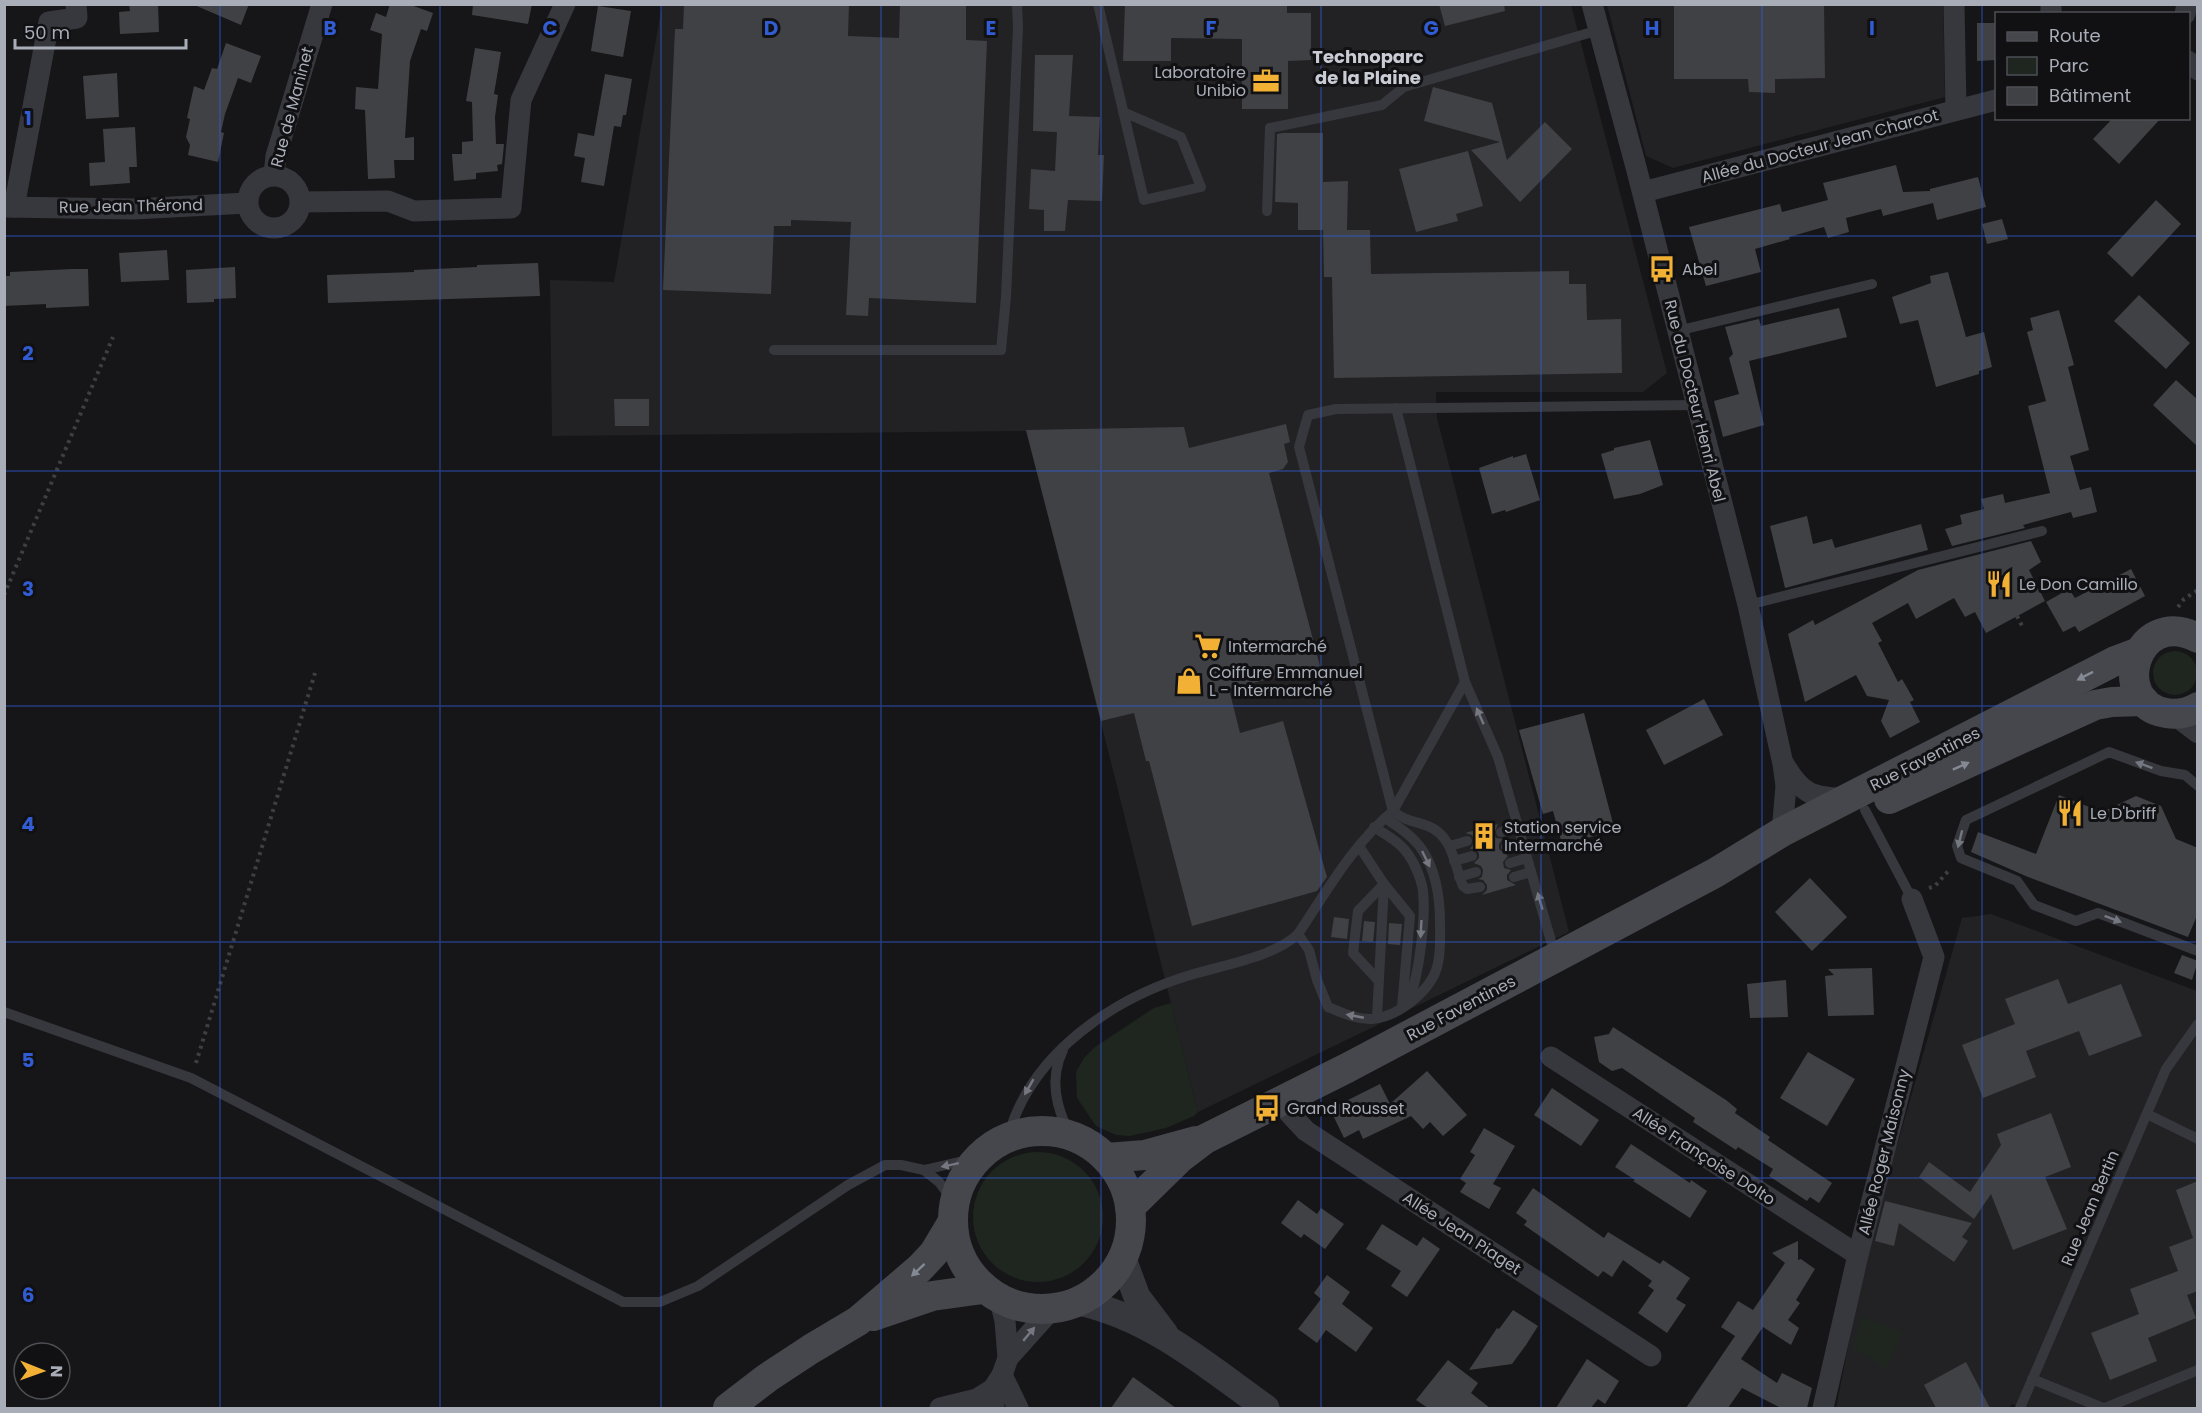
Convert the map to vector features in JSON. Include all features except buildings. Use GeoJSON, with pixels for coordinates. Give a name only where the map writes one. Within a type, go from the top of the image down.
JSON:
{"type":"FeatureCollection","features":[{"type":"Feature","properties":{"kind":"main road","name":"Rue Faventines"},"geometry":{"type":"LineString","coordinates":[[1130,1208],[1180,1158],[1205,1139],[1715,873],[1856,804],[2104,667],[2139,652],[2146,642],[2156,636],[2178,631],[2195,634]]}},
{"type":"Feature","properties":{"kind":"main road"},"geometry":{"type":"LineString","coordinates":[[2139,652],[2134,663],[2133,676],[2136,688],[2144,701]]}},
{"type":"Feature","properties":{"kind":"main road","name":"Rue Faventines"},"geometry":{"type":"LineString","coordinates":[[1715,873],[1782,832],[1856,804],[2095,705],[2121,701],[2144,701],[2162,712],[2185,711]]}},
{"type":"Feature","properties":{"kind":"main road"},"geometry":{"type":"LineString","coordinates":[[728,1408],[767,1378],[858,1321],[920,1268],[934,1252],[953,1213],[962,1179],[976,1158],[991,1146],[1008,1137],[1028,1131],[1049,1130],[1070,1135],[1089,1144],[1106,1158],[1122,1180],[1130,1208],[1131,1234],[1123,1259],[1097,1291],[1065,1306],[1025,1309],[992,1294],[967,1270],[956,1248],[953,1213]]}},
{"type":"Feature","properties":{"kind":"main road","name":"Rue Faventines"},"geometry":{"type":"LineString","coordinates":[[1106,1158],[1145,1155],[1205,1139]]}},
{"type":"Feature","properties":{"kind":"main road"},"geometry":{"type":"LineString","coordinates":[[858,1321],[932,1296],[992,1294]]}},
{"type":"Feature","properties":{"kind":"street","name":"Rue Jean Thérond"},"geometry":{"type":"LineString","coordinates":[[76,4],[77,18],[49,22],[9,207],[134,209],[247,202]]}},
{"type":"Feature","properties":{"kind":"street","name":"Rue de Maninet"},"geometry":{"type":"LineString","coordinates":[[274,175],[276,156],[322,4]]}},
{"type":"Feature","properties":{"kind":"street"},"geometry":{"type":"LineString","coordinates":[[301,202],[388,201],[414,211],[511,208],[521,100],[565,4]]}},
{"type":"Feature","properties":{"kind":"street","name":"Rue du Docteur Henri Abel"},"geometry":{"type":"LineString","coordinates":[[1592,4],[1643,192],[1748,605],[1783,764],[1786,786],[1782,832]]}},
{"type":"Feature","properties":{"kind":"street"},"geometry":{"type":"LineString","coordinates":[[1954,4],[1956,110]]}},
{"type":"Feature","properties":{"kind":"street","name":"Allée du Docteur Jean Charcot"},"geometry":{"type":"LineString","coordinates":[[1643,192],[1995,100]]}},
{"type":"Feature","properties":{"kind":"street"},"geometry":{"type":"LineString","coordinates":[[274,175],[293,183],[301,202],[293,221],[274,229],[255,222],[247,202],[255,183],[274,175]]}},
{"type":"Feature","properties":{"kind":"street"},"geometry":{"type":"LineString","coordinates":[[2185,711],[2198,733]]}},
{"type":"Feature","properties":{"kind":"street","name":"Rue du Docteur Henri Abel"},"geometry":{"type":"LineString","coordinates":[[1783,764],[1793,781],[1807,792],[1856,804]]}},
{"type":"Feature","properties":{"kind":"street","name":"Allée Roger Maisonny"},"geometry":{"type":"LineString","coordinates":[[1823,1408],[1858,1255],[1935,957],[1911,897]]}},
{"type":"Feature","properties":{"kind":"street","name":"Allée Françoise Dolto"},"geometry":{"type":"LineString","coordinates":[[1551,1057],[1858,1255]]}},
{"type":"Feature","properties":{"kind":"street","name":"Allée Jean Piaget"},"geometry":{"type":"LineString","coordinates":[[1279,1102],[1306,1131],[1651,1356]]}},
{"type":"Feature","properties":{"kind":"street"},"geometry":{"type":"LineString","coordinates":[[1123,1259],[1137,1297],[1167,1338]]}},
{"type":"Feature","properties":{"kind":"street"},"geometry":{"type":"LineString","coordinates":[[992,1294],[1005,1321],[999,1383],[1018,1408]]}},
{"type":"Feature","properties":{"kind":"street"},"geometry":{"type":"LineString","coordinates":[[939,1408],[977,1399],[999,1383],[1065,1306],[1106,1308],[1167,1338],[1266,1408]]}},
{"type":"Feature","properties":{"kind":"lane"},"geometry":{"type":"LineString","coordinates":[[774,350],[1001,350],[1007,275],[1018,28],[1017,4]]}},
{"type":"Feature","properties":{"kind":"lane"},"geometry":{"type":"LineString","coordinates":[[1098,4],[1144,200],[1201,187],[1181,137],[1124,112]]}},
{"type":"Feature","properties":{"kind":"lane"},"geometry":{"type":"LineString","coordinates":[[1267,211],[1270,128],[1382,105],[1404,87],[1599,30]]}},
{"type":"Feature","properties":{"kind":"lane"},"geometry":{"type":"LineString","coordinates":[[1677,331],[1872,284]]}},
{"type":"Feature","properties":{"kind":"lane"},"geometry":{"type":"LineString","coordinates":[[1298,934],[1309,950],[1317,980],[1328,1006],[1348,1015],[1373,1019],[1405,1006],[1431,984],[1438,963],[1440,902],[1433,874],[1423,851],[1389,815],[1299,447],[1308,415],[1336,409],[1696,405]]}},
{"type":"Feature","properties":{"kind":"lane"},"geometry":{"type":"LineString","coordinates":[[1396,408],[1465,682],[1498,757],[1556,957]]}},
{"type":"Feature","properties":{"kind":"lane"},"geometry":{"type":"LineString","coordinates":[[1748,605],[2042,531]]}},
{"type":"Feature","properties":{"kind":"lane"},"geometry":{"type":"LineString","coordinates":[[1008,1137],[1020,1103],[1034,1078],[1050,1060],[1106,1013],[1166,983],[1247,959],[1288,944],[1298,934],[1359,846],[1374,827],[1389,815],[1465,682]]}},
{"type":"Feature","properties":{"kind":"lane"},"geometry":{"type":"LineString","coordinates":[[2198,786],[2185,775],[2161,771],[2109,752],[1966,820],[1957,846],[1961,858],[2018,881],[2034,905],[2076,921],[2098,913],[2198,951]]}},
{"type":"Feature","properties":{"kind":"lane"},"geometry":{"type":"LineString","coordinates":[[1856,804],[1911,897]]}},
{"type":"Feature","properties":{"kind":"lane"},"geometry":{"type":"LineString","coordinates":[[1389,815],[1433,829],[1450,846],[1463,886],[1467,889],[1480,887]]}},
{"type":"Feature","properties":{"kind":"lane"},"geometry":{"type":"LineString","coordinates":[[1374,827],[1401,846],[1415,866],[1423,891],[1420,959],[1415,985],[1405,1006]]}},
{"type":"Feature","properties":{"kind":"lane"},"geometry":{"type":"LineString","coordinates":[[1502,832],[1518,827]]}},
{"type":"Feature","properties":{"kind":"lane"},"geometry":{"type":"LineString","coordinates":[[1450,846],[1467,841]]}},
{"type":"Feature","properties":{"kind":"lane"},"geometry":{"type":"LineString","coordinates":[[1506,847],[1523,843]]}},
{"type":"Feature","properties":{"kind":"lane"},"geometry":{"type":"LineString","coordinates":[[1359,846],[1384,884],[1410,916],[1405,1006]]}},
{"type":"Feature","properties":{"kind":"lane"},"geometry":{"type":"LineString","coordinates":[[1454,861],[1472,856]]}},
{"type":"Feature","properties":{"kind":"lane"},"geometry":{"type":"LineString","coordinates":[[1510,863],[1527,858]]}},
{"type":"Feature","properties":{"kind":"lane"},"geometry":{"type":"LineString","coordinates":[[1459,877],[1476,872]]}},
{"type":"Feature","properties":{"kind":"lane"},"geometry":{"type":"LineString","coordinates":[[1514,877],[1531,872]]}},
{"type":"Feature","properties":{"kind":"lane"},"geometry":{"type":"LineString","coordinates":[[1377,1017],[1384,884]]}},
{"type":"Feature","properties":{"kind":"lane"},"geometry":{"type":"LineString","coordinates":[[1378,980],[1353,953],[1358,911],[1384,884]]}},
{"type":"Feature","properties":{"kind":"lane"},"geometry":{"type":"LineString","coordinates":[[4,1012],[191,1078],[623,1302],[660,1302],[698,1286],[840,1190],[885,1166],[901,1165],[924,1170],[976,1158]]}},
{"type":"Feature","properties":{"kind":"lane","name":"Rue Jean Bertin"},"geometry":{"type":"LineString","coordinates":[[2020,1408],[2166,1069],[2198,1024]]}},
{"type":"Feature","properties":{"kind":"lane"},"geometry":{"type":"LineString","coordinates":[[1065,1047],[1055,1070],[1055,1079],[1060,1116],[1070,1135]]}},
{"type":"Feature","properties":{"kind":"lane"},"geometry":{"type":"LineString","coordinates":[[2147,1114],[2198,1139]]}},
{"type":"Feature","properties":{"kind":"lane"},"geometry":{"type":"LineString","coordinates":[[924,1170],[939,1182],[953,1213]]}},
{"type":"Feature","properties":{"kind":"lane"},"geometry":{"type":"LineString","coordinates":[[2032,1379],[2104,1408],[2198,1370]]}},
{"type":"Feature","properties":{"kind":"path"},"geometry":{"type":"LineString","coordinates":[[4,594],[113,337]]}},
{"type":"Feature","properties":{"kind":"path"},"geometry":{"type":"LineString","coordinates":[[2017,616],[2023,628]]}},
{"type":"Feature","properties":{"kind":"path"},"geometry":{"type":"LineString","coordinates":[[191,1078],[315,673]]}},
{"type":"Feature","properties":{"kind":"path"},"geometry":{"type":"LineString","coordinates":[[1911,897],[1935,886],[1961,858]]}},
{"type":"Feature","properties":{"kind":"shaded area"},"geometry":{"type":"Polygon","coordinates":[[[662,5],[1571,5],[1667,373],[1643,392],[1436,392],[1437,418],[1569,932],[1198,1112],[1026,431],[552,436],[550,280],[614,282],[662,5]]]}},
{"type":"Feature","properties":{"kind":"shaded area"},"geometry":{"type":"Polygon","coordinates":[[[1607,5],[1943,5],[1945,97],[1673,168],[1646,156],[1607,5]]]}},
{"type":"Feature","properties":{"kind":"shaded area"},"geometry":{"type":"Polygon","coordinates":[[[1991,914],[2197,991],[2197,1408],[2022,1408],[2012,1404],[2009,1408],[1836,1408],[1867,1251],[1962,918],[1991,914]]]}},
{"type":"Feature","properties":{"kind":"green space"},"geometry":{"type":"Polygon","coordinates":[[[2175,651],[2184,652],[2191,657],[2196,664],[2196,682],[2191,689],[2184,694],[2175,695],[2166,694],[2159,689],[2154,682],[2153,673],[2154,664],[2159,657],[2166,652],[2175,651]]]}},
{"type":"Feature","properties":{"kind":"green space"},"geometry":{"type":"Polygon","coordinates":[[[1171,1003],[1198,1112],[1166,1128],[1130,1136],[1116,1135],[1096,1126],[1077,1098],[1076,1072],[1084,1058],[1095,1047],[1154,1008],[1171,1003]]]}},
{"type":"Feature","properties":{"kind":"green space"},"geometry":{"type":"Polygon","coordinates":[[[1038,1152],[1063,1157],[1084,1171],[1098,1192],[1103,1217],[1098,1242],[1084,1263],[1063,1277],[1038,1282],[1013,1277],[992,1263],[978,1242],[973,1217],[978,1192],[992,1171],[1013,1157],[1038,1152]]]}},
{"type":"Feature","properties":{"kind":"green space"},"geometry":{"type":"Polygon","coordinates":[[[1861,1316],[1902,1332],[1886,1370],[1854,1347],[1861,1316]]]}},
{"type":"Feature","properties":{"kind":"place","name":"Laboratoire Unibio"},"geometry":{"type":"Point","coordinates":[1266,81]}},
{"type":"Feature","properties":{"kind":"place","name":"Abel"},"geometry":{"type":"Point","coordinates":[1662,269]}},
{"type":"Feature","properties":{"kind":"place","name":"Le Don Camillo"},"geometry":{"type":"Point","coordinates":[1999,584]}},
{"type":"Feature","properties":{"kind":"place","name":"Intermarché"},"geometry":{"type":"Point","coordinates":[1208,646]}},
{"type":"Feature","properties":{"kind":"place","name":"Coiffure Emmanuel L - Intermarché"},"geometry":{"type":"Point","coordinates":[1189,681]}},
{"type":"Feature","properties":{"kind":"place","name":"Le D'briff"},"geometry":{"type":"Point","coordinates":[2070,813]}},
{"type":"Feature","properties":{"kind":"place","name":"Station service Intermarché"},"geometry":{"type":"Point","coordinates":[1484,836]}},
{"type":"Feature","properties":{"kind":"place","name":"Grand Rousset"},"geometry":{"type":"Point","coordinates":[1267,1108]}},
{"type":"Feature","properties":{"kind":"district","name":"Technoparc de la Plaine"},"geometry":{"type":"Point","coordinates":[1368,66]}}]}
